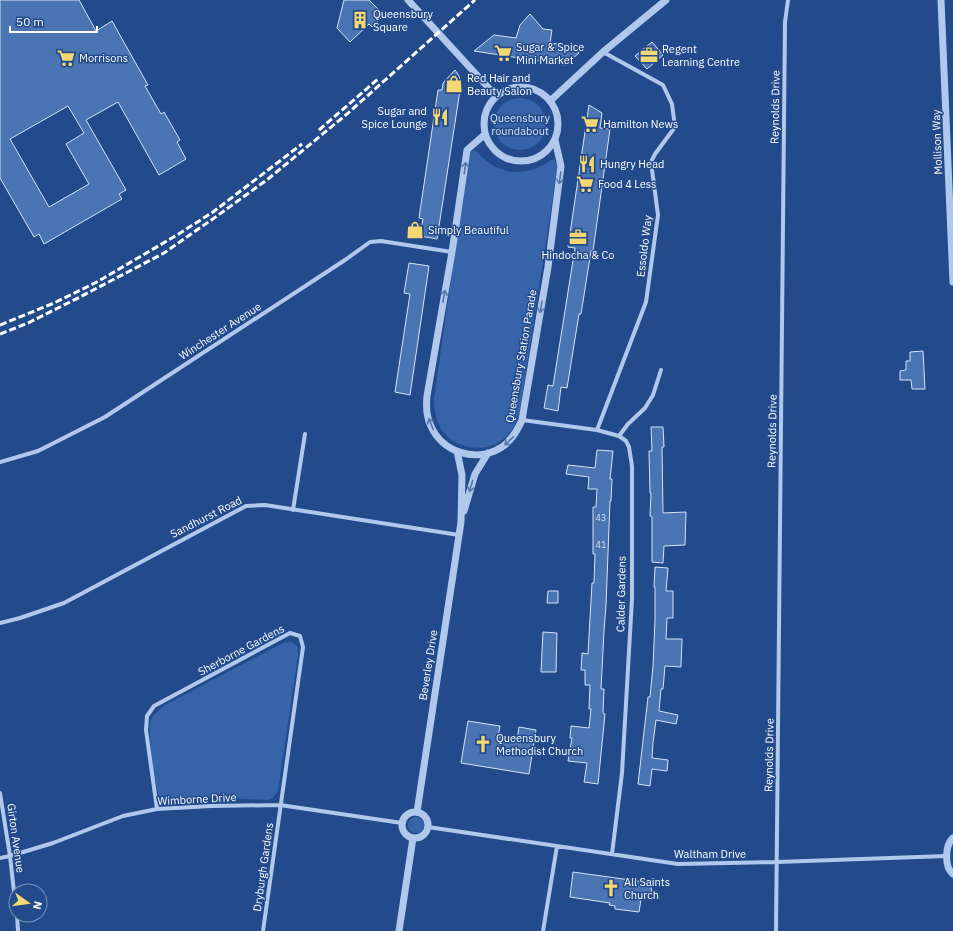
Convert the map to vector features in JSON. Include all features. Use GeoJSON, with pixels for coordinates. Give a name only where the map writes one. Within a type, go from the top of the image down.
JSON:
{"type":"FeatureCollection","features":[{"type":"Feature","properties":{"kind":"street"},"geometry":{"type":"LineString","coordinates":[[408,0],[496,96]]}},
{"type":"Feature","properties":{"kind":"street"},"geometry":{"type":"LineString","coordinates":[[550,101],[603,52],[666,0]]}},
{"type":"Feature","properties":{"kind":"street","name":"Reynolds Drive"},"geometry":{"type":"LineString","coordinates":[[776,931],[785,38],[788,0]]}},
{"type":"Feature","properties":{"kind":"street","name":"Mollison Way"},"geometry":{"type":"LineString","coordinates":[[941,0],[953,282]]}},
{"type":"Feature","properties":{"kind":"street","name":"Essoldo Way"},"geometry":{"type":"LineString","coordinates":[[597,430],[646,302],[658,215],[651,162],[655,154],[675,127],[672,104],[664,85],[603,52]]}},
{"type":"Feature","properties":{"kind":"street"},"geometry":{"type":"LineString","coordinates":[[518,87],[530,88],[541,93],[550,101],[558,120],[558,130],[555,140],[547,151],[537,158],[524,162],[511,161],[499,155],[490,146],[484,135],[483,124],[489,104],[496,96],[506,89],[518,87]]}},
{"type":"Feature","properties":{"kind":"street","name":"Queensbury Station Parade"},"geometry":{"type":"LineString","coordinates":[[484,135],[468,150],[427,396],[426,410],[429,423],[436,435],[445,445],[457,451],[481,455],[502,447],[511,440],[518,431],[522,420],[548,267],[561,173],[561,166],[555,140]]}},
{"type":"Feature","properties":{"kind":"street","name":"Winchester Avenue"},"geometry":{"type":"LineString","coordinates":[[0,462],[38,451],[105,417],[339,264],[370,242],[380,241],[452,252]]}},
{"type":"Feature","properties":{"kind":"street"},"geometry":{"type":"LineString","coordinates":[[522,420],[597,430],[618,436],[645,408],[653,394],[661,370]]}},
{"type":"Feature","properties":{"kind":"street"},"geometry":{"type":"LineString","coordinates":[[293,510],[305,434]]}},
{"type":"Feature","properties":{"kind":"street","name":"Calder Gardens"},"geometry":{"type":"LineString","coordinates":[[612,854],[622,773],[632,599],[632,466],[629,447],[626,441],[618,436]]}},
{"type":"Feature","properties":{"kind":"street","name":"Beverley Drive"},"geometry":{"type":"LineString","coordinates":[[457,451],[462,475],[461,522]]}},
{"type":"Feature","properties":{"kind":"street","name":"Beverley Drive"},"geometry":{"type":"LineString","coordinates":[[417,812],[461,522],[475,474],[488,453]]}},
{"type":"Feature","properties":{"kind":"street","name":"Sandhurst Road"},"geometry":{"type":"LineString","coordinates":[[0,623],[64,603],[246,506],[265,505],[459,535]]}},
{"type":"Feature","properties":{"kind":"street","name":"Sherborne Gardens"},"geometry":{"type":"LineString","coordinates":[[157,809],[146,730],[147,716],[154,706],[290,633],[300,636],[303,647],[280,805]]}},
{"type":"Feature","properties":{"kind":"street","name":"Girton Avenue"},"geometry":{"type":"LineString","coordinates":[[0,793],[13,883]]}},
{"type":"Feature","properties":{"kind":"street","name":"Wimborne Drive"},"geometry":{"type":"LineString","coordinates":[[0,858],[53,843],[123,816],[157,809],[211,806],[280,805],[402,823]]}},
{"type":"Feature","properties":{"kind":"street","name":"Dryburgh Gardens"},"geometry":{"type":"LineString","coordinates":[[263,931],[280,805]]}},
{"type":"Feature","properties":{"kind":"street"},"geometry":{"type":"LineString","coordinates":[[417,812],[426,817],[428,827],[423,835],[413,838],[404,833],[402,823],[407,814],[417,812]]}},
{"type":"Feature","properties":{"kind":"street","name":"Waltham Drive"},"geometry":{"type":"LineString","coordinates":[[428,827],[678,864],[946,856]]}},
{"type":"Feature","properties":{"kind":"street"},"geometry":{"type":"LineString","coordinates":[[399,931],[413,838]]}},
{"type":"Feature","properties":{"kind":"street"},"geometry":{"type":"LineString","coordinates":[[953,838],[950,841],[946,856],[950,872],[953,874]]}},
{"type":"Feature","properties":{"kind":"street"},"geometry":{"type":"LineString","coordinates":[[543,931],[557,846]]}},
{"type":"Feature","properties":{"kind":"green space","name":"Queensbury roundabout"},"geometry":{"type":"Polygon","coordinates":[[[515,98],[525,98],[539,105],[546,119],[546,129],[539,143],[525,150],[515,150],[505,146],[498,139],[494,129],[494,119],[498,109],[505,102],[515,98]]]}},
{"type":"Feature","properties":{"kind":"green space"},"geometry":{"type":"Polygon","coordinates":[[[475,150],[493,165],[502,170],[512,172],[532,170],[553,159],[558,164],[519,416],[512,430],[506,437],[498,443],[479,448],[459,444],[450,439],[443,432],[438,423],[434,408],[434,399],[469,153],[475,150]]]}},
{"type":"Feature","properties":{"kind":"green space"},"geometry":{"type":"Polygon","coordinates":[[[285,642],[292,642],[298,647],[298,655],[278,791],[273,798],[267,800],[214,797],[166,802],[161,799],[157,791],[151,747],[150,722],[152,717],[165,705],[285,642]]]}},
{"type":"Feature","properties":{"kind":"green space"},"geometry":{"type":"Polygon","coordinates":[[[416,817],[423,822],[424,825],[419,832],[416,833],[409,828],[408,825],[413,818],[416,817]]]}},
{"type":"Feature","properties":{"kind":"building","name":"Morrisons"},"geometry":{"type":"Polygon","coordinates":[[[0,0],[79,0],[96,31],[112,21],[148,85],[145,86],[161,114],[164,112],[180,140],[177,142],[186,159],[159,175],[118,102],[86,120],[126,190],[119,194],[122,199],[44,244],[39,234],[34,237],[0,178],[0,0]],[[68,106],[10,139],[49,207],[89,184],[66,144],[84,133],[68,106]]]}},
{"type":"Feature","properties":{"kind":"building","name":"Queensbury Square"},"geometry":{"type":"Polygon","coordinates":[[[344,0],[369,0],[384,15],[372,27],[369,24],[350,42],[337,28],[344,0]]]}},
{"type":"Feature","properties":{"kind":"building"},"geometry":{"type":"Polygon","coordinates":[[[530,14],[543,29],[552,30],[550,43],[573,46],[579,53],[565,65],[474,51],[494,35],[516,38],[520,25],[530,14]]]}},
{"type":"Feature","properties":{"kind":"building","name":"Regent Learning Centre"},"geometry":{"type":"Polygon","coordinates":[[[652,42],[663,55],[647,69],[635,56],[652,42]]]}},
{"type":"Feature","properties":{"kind":"building"},"geometry":{"type":"Polygon","coordinates":[[[455,70],[459,76],[461,84],[437,239],[420,236],[423,219],[419,218],[438,90],[442,90],[443,83],[455,70]]]}},
{"type":"Feature","properties":{"kind":"building"},"geometry":{"type":"Polygon","coordinates":[[[589,105],[602,113],[600,128],[610,129],[593,251],[591,251],[581,314],[579,314],[567,388],[561,387],[558,411],[544,408],[548,385],[553,386],[575,248],[568,247],[589,105]]]}},
{"type":"Feature","properties":{"kind":"building"},"geometry":{"type":"Polygon","coordinates":[[[409,263],[429,266],[410,395],[395,392],[410,294],[404,293],[409,263]]]}},
{"type":"Feature","properties":{"kind":"building"},"geometry":{"type":"Polygon","coordinates":[[[923,351],[925,389],[912,389],[911,380],[900,380],[900,371],[906,370],[906,361],[910,361],[910,352],[923,351]]]}},
{"type":"Feature","properties":{"kind":"building"},"geometry":{"type":"Polygon","coordinates":[[[651,427],[663,427],[663,513],[686,512],[685,545],[664,546],[663,563],[652,562],[652,517],[650,516],[651,493],[649,451],[652,451],[651,427]]]}},
{"type":"Feature","properties":{"kind":"building"},"geometry":{"type":"Polygon","coordinates":[[[597,450],[613,451],[610,479],[612,479],[601,689],[604,689],[603,713],[605,714],[598,784],[584,782],[587,763],[568,761],[572,738],[570,738],[571,726],[589,728],[591,709],[589,709],[590,685],[585,685],[585,670],[581,670],[582,653],[588,654],[595,554],[593,554],[593,507],[596,507],[597,489],[588,489],[589,477],[566,474],[568,465],[595,468],[597,450]]]}},
{"type":"Feature","properties":{"kind":"building"},"geometry":{"type":"Polygon","coordinates":[[[655,567],[668,568],[666,591],[673,591],[673,618],[667,618],[666,639],[682,639],[681,667],[665,666],[659,711],[678,715],[676,724],[656,720],[653,743],[652,758],[668,760],[667,771],[652,769],[650,786],[638,784],[653,666],[655,567]]]}},
{"type":"Feature","properties":{"kind":"building"},"geometry":{"type":"Polygon","coordinates":[[[548,591],[558,591],[558,603],[547,603],[548,591]]]}},
{"type":"Feature","properties":{"kind":"building"},"geometry":{"type":"Polygon","coordinates":[[[543,632],[557,633],[556,672],[541,672],[543,632]]]}},
{"type":"Feature","properties":{"kind":"building","name":"Queensbury Methodist Church"},"geometry":{"type":"Polygon","coordinates":[[[468,721],[500,726],[498,737],[517,740],[519,727],[536,730],[529,774],[461,763],[468,721]]]}},
{"type":"Feature","properties":{"kind":"building","name":"All Saints Church"},"geometry":{"type":"Polygon","coordinates":[[[573,872],[652,883],[651,894],[642,893],[639,912],[615,909],[615,906],[609,905],[610,903],[570,897],[573,872]]]}},
{"type":"Feature","properties":{"kind":"railway"},"geometry":{"type":"LineString","coordinates":[[0,334],[28,323],[164,253],[217,216],[268,179],[347,114],[475,0]]}},
{"type":"Feature","properties":{"kind":"railway"},"geometry":{"type":"LineString","coordinates":[[319,130],[378,79]]}},
{"type":"Feature","properties":{"kind":"railway"},"geometry":{"type":"LineString","coordinates":[[0,325],[54,303],[97,282],[177,235],[213,212],[302,144]]}},
{"type":"Feature","properties":{"kind":"place","name":"Queensbury Square"},"geometry":{"type":"Point","coordinates":[360,20]}},
{"type":"Feature","properties":{"kind":"place","name":"Sugar & Spice Mini Market"},"geometry":{"type":"Point","coordinates":[503,53]}},
{"type":"Feature","properties":{"kind":"place","name":"Regent Learning Centre"},"geometry":{"type":"Point","coordinates":[649,55]}},
{"type":"Feature","properties":{"kind":"place","name":"Morrisons"},"geometry":{"type":"Point","coordinates":[66,58]}},
{"type":"Feature","properties":{"kind":"place","name":"Red Hair and Beauty Salon"},"geometry":{"type":"Point","coordinates":[454,84]}},
{"type":"Feature","properties":{"kind":"place","name":"Sugar and Spice Lounge"},"geometry":{"type":"Point","coordinates":[440,117]}},
{"type":"Feature","properties":{"kind":"place","name":"Hamilton News"},"geometry":{"type":"Point","coordinates":[590,124]}},
{"type":"Feature","properties":{"kind":"place","name":"Hungry Head"},"geometry":{"type":"Point","coordinates":[587,164]}},
{"type":"Feature","properties":{"kind":"place","name":"Food 4 Less"},"geometry":{"type":"Point","coordinates":[585,184]}},
{"type":"Feature","properties":{"kind":"place","name":"Simply Beautiful"},"geometry":{"type":"Point","coordinates":[415,230]}},
{"type":"Feature","properties":{"kind":"place","name":"Hindocha & Co"},"geometry":{"type":"Point","coordinates":[578,237]}},
{"type":"Feature","properties":{"kind":"place","name":"Queensbury Methodist Church"},"geometry":{"type":"Point","coordinates":[483,744]}},
{"type":"Feature","properties":{"kind":"place","name":"All Saints Church"},"geometry":{"type":"Point","coordinates":[611,888]}}]}
